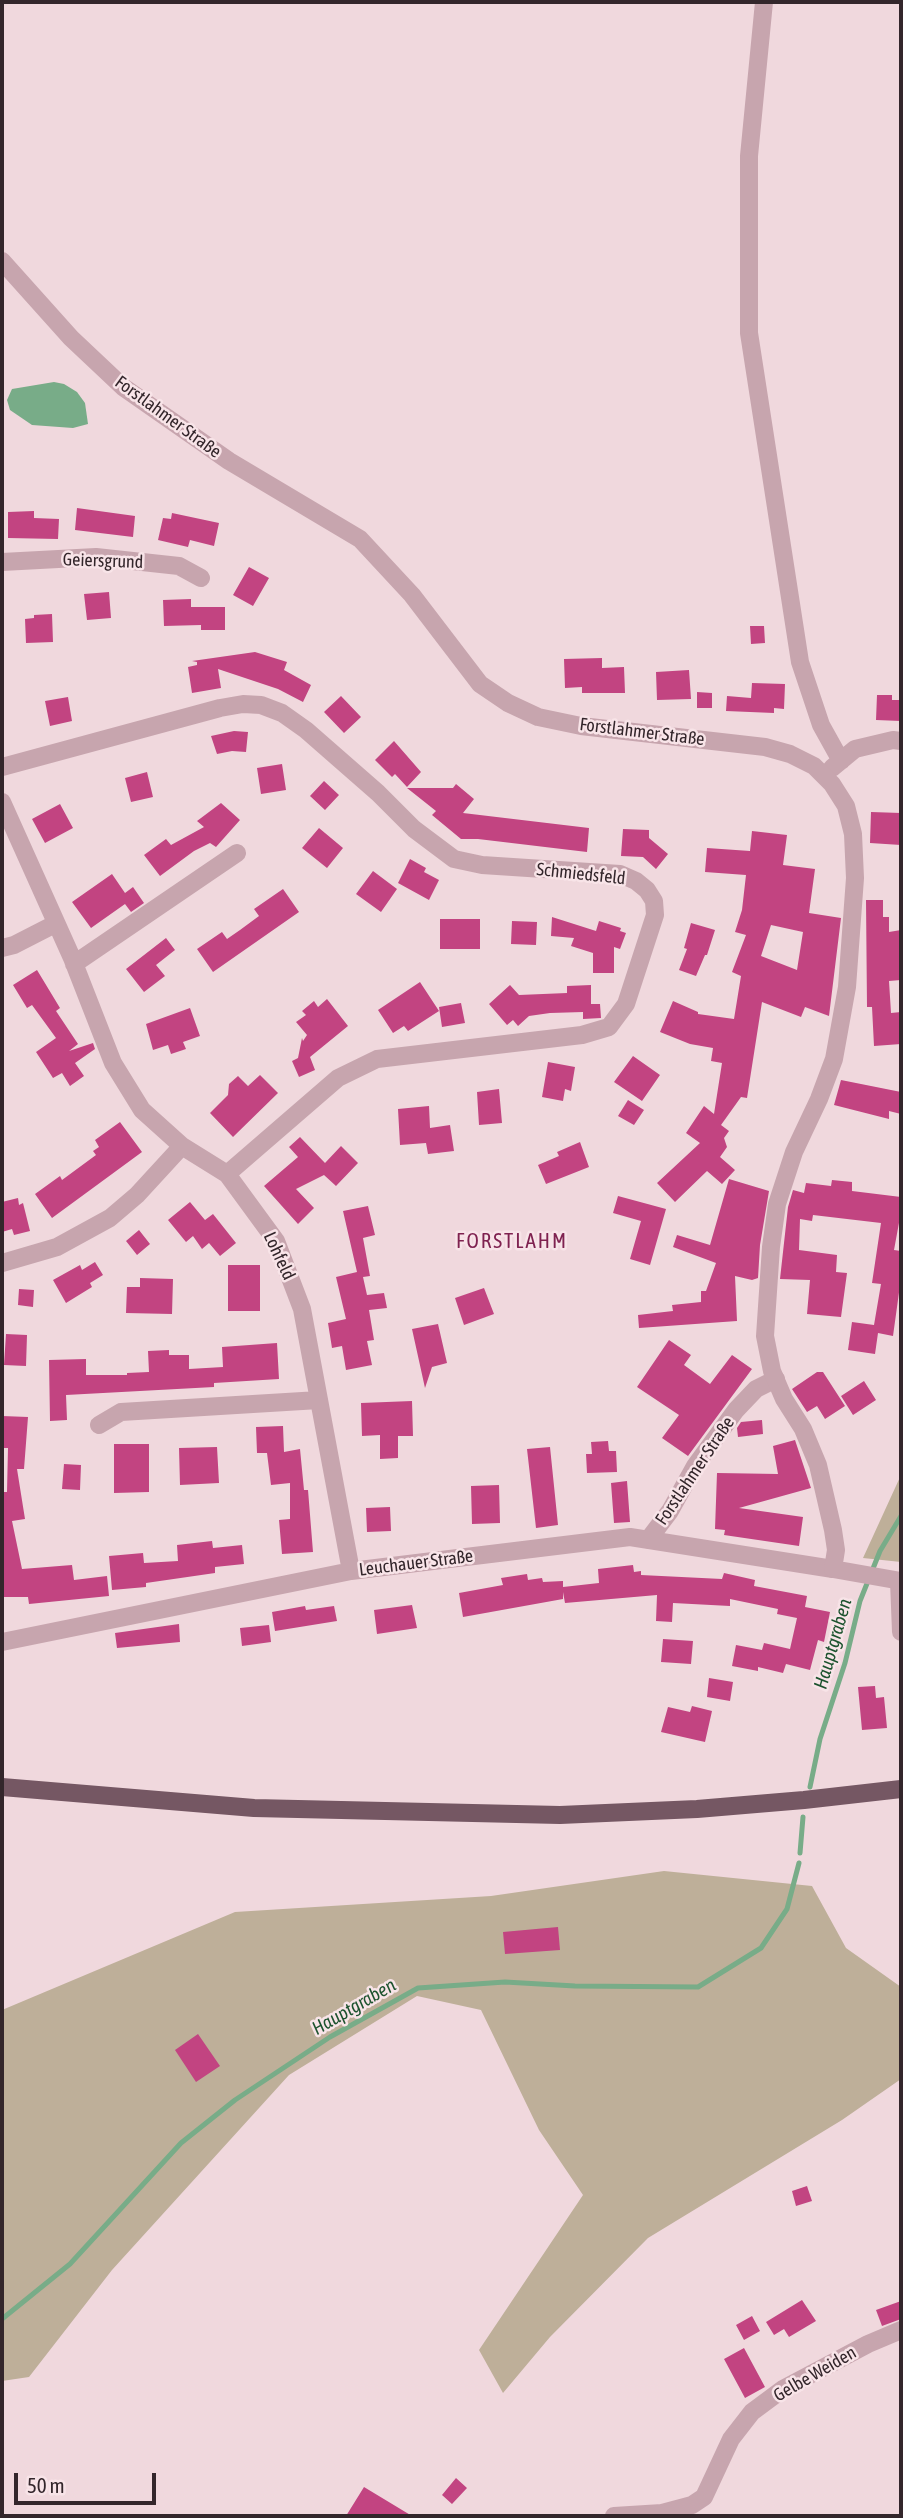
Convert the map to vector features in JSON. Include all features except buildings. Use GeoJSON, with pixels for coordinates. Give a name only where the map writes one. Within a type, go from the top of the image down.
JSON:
{"type":"FeatureCollection","features":[{"type":"Feature","properties":{"kind":"main road"},"geometry":{"type":"LineString","coordinates":[[2,1787],[254,1808],[560,1815],[697,1809],[901,1788]]}},
{"type":"Feature","properties":{"kind":"street"},"geometry":{"type":"LineString","coordinates":[[764,2],[749,156],[749,333],[796,641],[821,725],[841,761]]}},
{"type":"Feature","properties":{"kind":"street","name":"Forstlahmer Straße"},"geometry":{"type":"LineString","coordinates":[[2,261],[71,338],[122,387],[229,461],[360,539],[412,595],[480,684],[508,703],[538,717],[581,726],[765,747],[814,766],[832,784],[846,806],[853,834],[855,878],[847,987],[835,1059],[794,1152],[777,1204],[765,1336],[784,1399],[803,1429],[818,1465],[833,1530],[834,1569]]}},
{"type":"Feature","properties":{"kind":"street","name":"Geiersgrund"},"geometry":{"type":"LineString","coordinates":[[2,562],[96,557],[179,566],[201,578]]}},
{"type":"Feature","properties":{"kind":"street","name":"Schmiedsfeld"},"geometry":{"type":"LineString","coordinates":[[2,767],[220,708],[261,705],[282,713],[306,730],[378,793],[414,829],[454,859],[482,865],[620,874],[636,881],[647,890],[654,901],[655,915],[626,1004],[609,1027],[582,1035],[377,1059],[338,1078],[227,1174]]}},
{"type":"Feature","properties":{"kind":"street"},"geometry":{"type":"LineString","coordinates":[[824,775],[855,749],[893,740],[901,741]]}},
{"type":"Feature","properties":{"kind":"street"},"geometry":{"type":"LineString","coordinates":[[2,802],[74,964],[237,853]]}},
{"type":"Feature","properties":{"kind":"street"},"geometry":{"type":"LineString","coordinates":[[2,948],[14,945],[55,924]]}},
{"type":"Feature","properties":{"kind":"street","name":"Lohfeld"},"geometry":{"type":"LineString","coordinates":[[74,964],[113,1063],[142,1110],[182,1146],[227,1174],[276,1241],[302,1309],[351,1571]]}},
{"type":"Feature","properties":{"kind":"street"},"geometry":{"type":"LineString","coordinates":[[2,1263],[57,1247],[110,1218],[137,1195],[182,1146]]}},
{"type":"Feature","properties":{"kind":"street","name":"Forstlahmer Straße"},"geometry":{"type":"LineString","coordinates":[[648,1540],[670,1511],[695,1466],[736,1410],[756,1389],[776,1379]]}},
{"type":"Feature","properties":{"kind":"street"},"geometry":{"type":"LineString","coordinates":[[99,1425],[121,1412],[319,1400]]}},
{"type":"Feature","properties":{"kind":"street","name":"Leuchauer Straße"},"geometry":{"type":"LineString","coordinates":[[2,1642],[351,1571],[630,1537],[834,1569]]}},
{"type":"Feature","properties":{"kind":"street"},"geometry":{"type":"LineString","coordinates":[[834,1569],[900,1581],[901,1632]]}},
{"type":"Feature","properties":{"kind":"street","name":"Gelbe Weiden"},"geometry":{"type":"LineString","coordinates":[[614,2516],[662,2513],[692,2505],[704,2497],[731,2439],[752,2412],[783,2389],[868,2344],[901,2330]]}},
{"type":"Feature","properties":{"kind":"shaded area"},"geometry":{"type":"Polygon","coordinates":[[[54,382],[64,384],[77,392],[85,403],[88,424],[73,428],[32,425],[10,410],[7,400],[12,389],[54,382]]]}},
{"type":"Feature","properties":{"kind":"shaded area"},"geometry":{"type":"Polygon","coordinates":[[[901,1475],[901,1562],[863,1558],[901,1475]]]}},
{"type":"Feature","properties":{"kind":"shaded area"},"geometry":{"type":"Polygon","coordinates":[[[664,1871],[812,1886],[846,1948],[901,1987],[901,2079],[842,2120],[648,2238],[550,2337],[503,2393],[479,2350],[583,2195],[539,2130],[481,2010],[417,1996],[289,2075],[112,2270],[29,2377],[2,2381],[2,2010],[235,1912],[491,1896],[664,1871]]]}},
{"type":"Feature","properties":{"kind":"waterway","name":"Hauptgraben"},"geometry":{"type":"LineString","coordinates":[[810,1787],[820,1739],[845,1663],[860,1601],[880,1551],[901,1516]]}},
{"type":"Feature","properties":{"kind":"waterway","name":"Hauptgraben"},"geometry":{"type":"LineString","coordinates":[[800,1853],[803,1817]]}},
{"type":"Feature","properties":{"kind":"waterway","name":"Hauptgraben"},"geometry":{"type":"LineString","coordinates":[[2,2319],[70,2264],[181,2143],[235,2100],[330,2037],[418,1988],[505,1982],[575,1986],[698,1987],[761,1948],[787,1909],[799,1863]]}},
{"type":"Feature","properties":{"kind":"district","name":"FORSTLAHM"},"geometry":{"type":"Point","coordinates":[512,1241]}}]}
